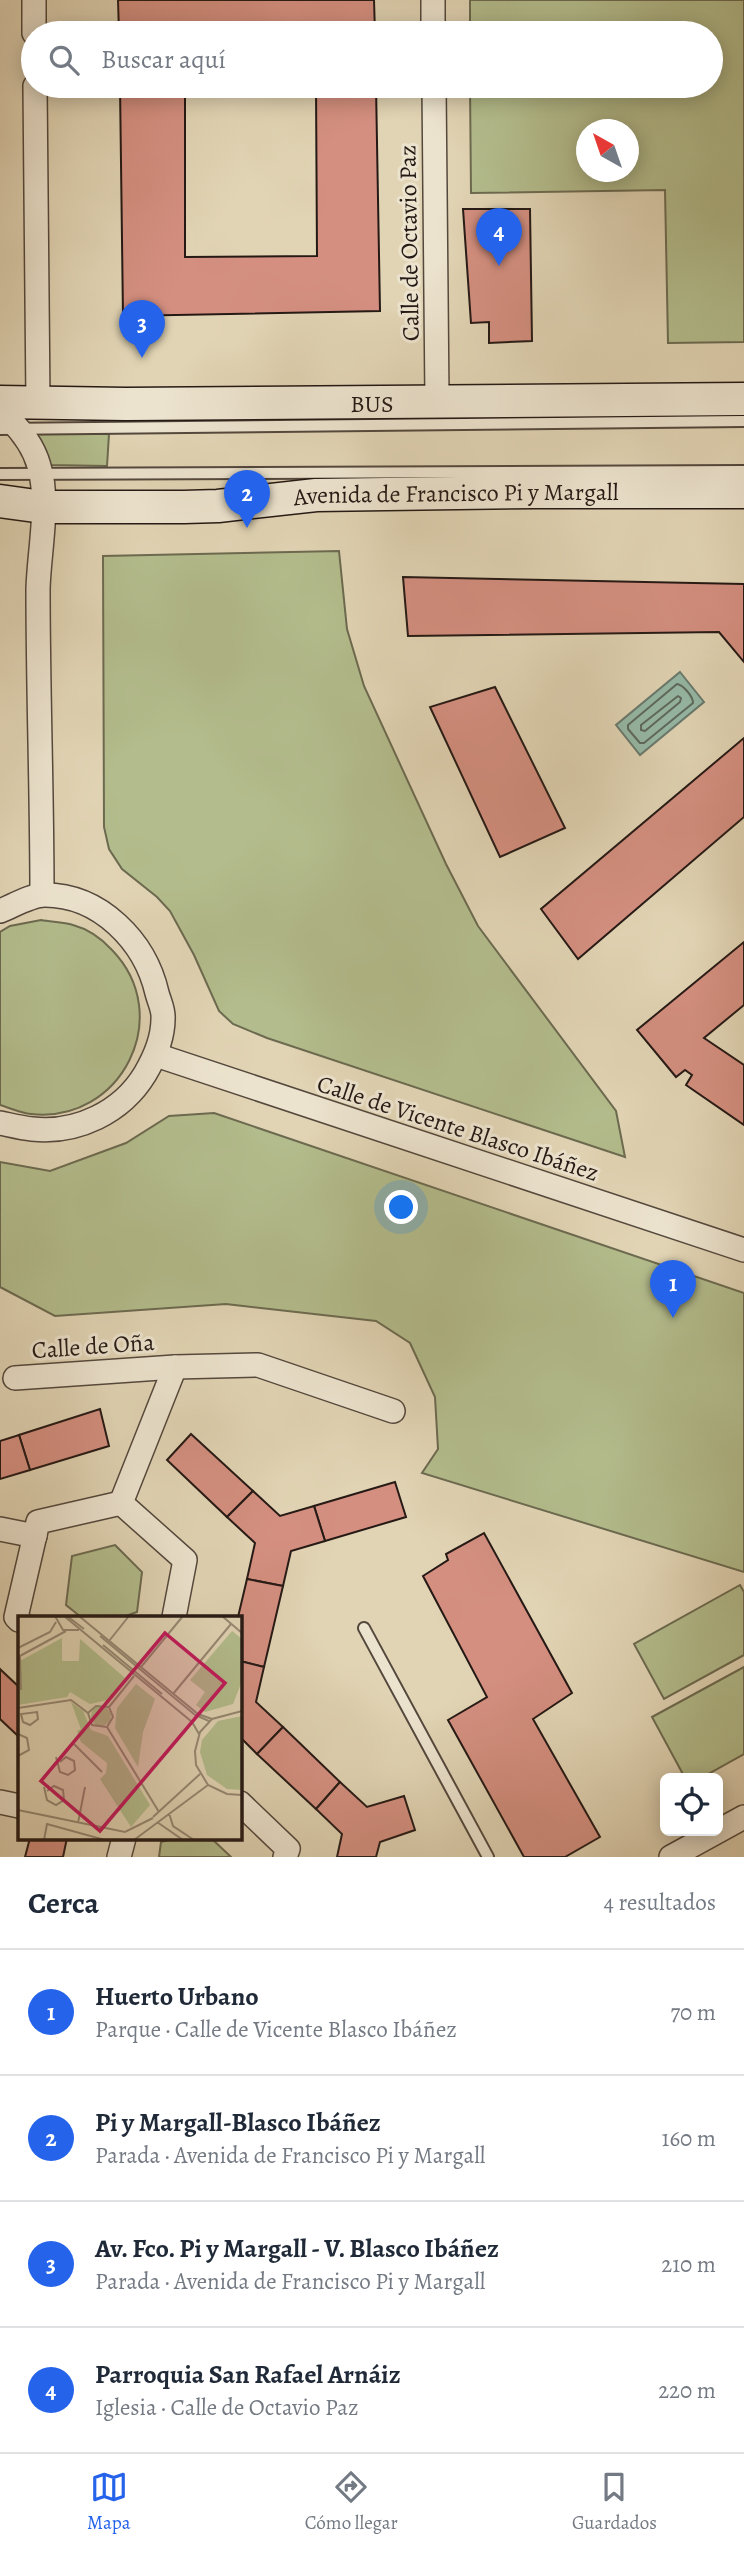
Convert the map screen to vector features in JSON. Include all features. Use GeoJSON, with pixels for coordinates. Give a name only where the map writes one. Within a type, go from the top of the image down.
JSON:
{"type":"FeatureCollection","features":[{"type":"Feature","properties":{"kind":"street"},"geometry":{"type":"LineString","coordinates":[[34,0],[34,21]]}},
{"type":"Feature","properties":{"kind":"street"},"geometry":{"type":"LineString","coordinates":[[433,0],[433,21]]}},
{"type":"Feature","properties":{"kind":"street"},"geometry":{"type":"LineString","coordinates":[[35,98],[38,403]]}},
{"type":"Feature","properties":{"kind":"street","name":"Calle de Octavio Paz"},"geometry":{"type":"LineString","coordinates":[[434,98],[437,400]]}},
{"type":"Feature","properties":{"kind":"street"},"geometry":{"type":"LineString","coordinates":[[0,402],[126,404],[744,399]]}},
{"type":"Feature","properties":{"kind":"street"},"geometry":{"type":"LineString","coordinates":[[0,410],[9,428],[33,451],[41,474],[43,507],[38,588],[42,894]]}},
{"type":"Feature","properties":{"kind":"street","name":"Avenida de Francisco Pi y Margall"},"geometry":{"type":"LineString","coordinates":[[0,501],[43,507],[218,506],[316,495],[744,492]]}},
{"type":"Feature","properties":{"kind":"street"},"geometry":{"type":"LineString","coordinates":[[0,911],[42,894],[74,898],[108,915],[135,944],[153,976],[164,1017],[156,1055],[135,1091],[106,1115],[67,1128],[33,1129],[0,1123]]}},
{"type":"Feature","properties":{"kind":"street","name":"Calle de Vicente Blasco Ibáñez"},"geometry":{"type":"LineString","coordinates":[[156,1055],[744,1250]]}},
{"type":"Feature","properties":{"kind":"street","name":"Calle de Oña"},"geometry":{"type":"LineString","coordinates":[[15,1378],[175,1367],[258,1365],[393,1410]]}},
{"type":"Feature","properties":{"kind":"street","name":"Calle de Oña"},"geometry":{"type":"LineString","coordinates":[[121,1503],[175,1367]]}},
{"type":"Feature","properties":{"kind":"street"},"geometry":{"type":"LineString","coordinates":[[13,1603],[38,1522],[121,1503],[184,1560],[174,1616]]}},
{"type":"Feature","properties":{"kind":"street"},"geometry":{"type":"LineString","coordinates":[[0,1529],[34,1536]]}},
{"type":"Feature","properties":{"kind":"street"},"geometry":{"type":"LineString","coordinates":[[0,1802],[18,1806]]}},
{"type":"Feature","properties":{"kind":"street"},"geometry":{"type":"LineString","coordinates":[[242,1805],[288,1849],[285,1857]]}},
{"type":"Feature","properties":{"kind":"street"},"geometry":{"type":"LineString","coordinates":[[671,1857],[744,1817]]}},
{"type":"Feature","properties":{"kind":"street"},"geometry":{"type":"LineString","coordinates":[[119,1857],[123,1840]]}},
{"type":"Feature","properties":{"kind":"lane","name":"BUS"},"geometry":{"type":"LineString","coordinates":[[9,428],[744,421]]}},
{"type":"Feature","properties":{"kind":"lane"},"geometry":{"type":"LineString","coordinates":[[0,474],[744,471]]}},
{"type":"Feature","properties":{"kind":"lane"},"geometry":{"type":"LineString","coordinates":[[364,1628],[488,1857]]}},
{"type":"Feature","properties":{"kind":"shaded area"},"geometry":{"type":"Polygon","coordinates":[[[470,0],[744,0],[744,342],[668,343],[665,190],[471,193],[470,98],[723,98],[723,21],[470,21],[470,0]]]}},
{"type":"Feature","properties":{"kind":"shaded area"},"geometry":{"type":"Polygon","coordinates":[[[34,434],[109,434],[107,466],[50,465],[42,443],[34,434]]]}},
{"type":"Feature","properties":{"kind":"shaded area"},"geometry":{"type":"Polygon","coordinates":[[[339,551],[347,629],[364,686],[446,864],[478,926],[616,1111],[625,1157],[267,1038],[233,1024],[219,1011],[194,955],[170,911],[122,869],[109,849],[104,827],[103,556],[339,551]]]}},
{"type":"Feature","properties":{"kind":"shaded area"},"geometry":{"type":"Polygon","coordinates":[[[41,920],[84,929],[112,950],[131,976],[139,1005],[138,1034],[129,1060],[113,1084],[91,1102],[63,1113],[31,1114],[0,1105],[0,932],[10,926],[41,920]]]}},
{"type":"Feature","properties":{"kind":"shaded area"},"geometry":{"type":"Polygon","coordinates":[[[214,1113],[744,1293],[744,1572],[422,1473],[438,1449],[435,1397],[410,1343],[376,1321],[226,1304],[55,1316],[0,1287],[0,1162],[50,1171],[126,1143],[169,1116],[214,1113]]]}},
{"type":"Feature","properties":{"kind":"shaded area"},"geometry":{"type":"Polygon","coordinates":[[[115,1545],[142,1572],[137,1612],[126,1616],[80,1616],[66,1605],[72,1556],[115,1545]]]}},
{"type":"Feature","properties":{"kind":"shaded area"},"geometry":{"type":"Polygon","coordinates":[[[740,1585],[744,1592],[744,1655],[664,1699],[634,1644],[740,1585]]]}},
{"type":"Feature","properties":{"kind":"shaded area"},"geometry":{"type":"Polygon","coordinates":[[[744,1667],[744,1754],[710,1773],[682,1773],[652,1717],[744,1667]]]}},
{"type":"Feature","properties":{"kind":"shaded area"},"geometry":{"type":"Polygon","coordinates":[[[213,1840],[231,1857],[159,1857],[161,1842],[213,1840]]]}},
{"type":"Feature","properties":{"kind":"water"},"geometry":{"type":"Polygon","coordinates":[[[680,672],[704,702],[640,755],[616,725],[680,672]]]}},
{"type":"Feature","properties":{"kind":"building"},"geometry":{"type":"Polygon","coordinates":[[[118,0],[374,0],[375,21],[119,21],[118,0]]]}},
{"type":"Feature","properties":{"kind":"building"},"geometry":{"type":"Polygon","coordinates":[[[120,98],[185,98],[185,257],[317,256],[316,98],[376,98],[380,311],[123,316],[120,98]]]}},
{"type":"Feature","properties":{"kind":"building"},"geometry":{"type":"Polygon","coordinates":[[[463,209],[530,209],[532,341],[489,343],[489,322],[471,323],[463,209]]]}},
{"type":"Feature","properties":{"kind":"building"},"geometry":{"type":"Polygon","coordinates":[[[403,577],[744,584],[744,662],[719,632],[408,636],[403,577]]]}},
{"type":"Feature","properties":{"kind":"building"},"geometry":{"type":"Polygon","coordinates":[[[495,687],[565,828],[500,857],[430,707],[495,687]]]}},
{"type":"Feature","properties":{"kind":"building"},"geometry":{"type":"Polygon","coordinates":[[[744,738],[744,817],[578,959],[541,909],[744,738]]]}},
{"type":"Feature","properties":{"kind":"building"},"geometry":{"type":"Polygon","coordinates":[[[744,942],[744,1005],[704,1038],[744,1065],[744,1125],[686,1085],[692,1075],[685,1070],[676,1077],[637,1030],[744,942]]]}},
{"type":"Feature","properties":{"kind":"building"},"geometry":{"type":"Polygon","coordinates":[[[100,1409],[109,1446],[30,1470],[19,1435],[100,1409]]]}},
{"type":"Feature","properties":{"kind":"building"},"geometry":{"type":"Polygon","coordinates":[[[191,1434],[253,1491],[227,1517],[167,1460],[191,1434]]]}},
{"type":"Feature","properties":{"kind":"building"},"geometry":{"type":"Polygon","coordinates":[[[19,1435],[30,1470],[0,1479],[0,1441],[19,1435]]]}},
{"type":"Feature","properties":{"kind":"building"},"geometry":{"type":"Polygon","coordinates":[[[395,1482],[406,1517],[325,1541],[314,1506],[395,1482]]]}},
{"type":"Feature","properties":{"kind":"building"},"geometry":{"type":"Polygon","coordinates":[[[253,1491],[280,1516],[314,1506],[325,1541],[291,1551],[283,1586],[247,1579],[255,1543],[227,1517],[253,1491]]]}},
{"type":"Feature","properties":{"kind":"building"},"geometry":{"type":"Polygon","coordinates":[[[484,1533],[572,1693],[533,1719],[600,1837],[565,1857],[524,1857],[448,1720],[487,1697],[423,1576],[448,1560],[446,1554],[484,1533]]]}},
{"type":"Feature","properties":{"kind":"building"},"geometry":{"type":"Polygon","coordinates":[[[247,1579],[283,1586],[264,1667],[242,1662],[242,1616],[238,1616],[247,1579]]]}},
{"type":"Feature","properties":{"kind":"building"},"geometry":{"type":"Polygon","coordinates":[[[242,1662],[264,1667],[256,1702],[283,1727],[257,1754],[242,1739],[242,1662]]]}},
{"type":"Feature","properties":{"kind":"building"},"geometry":{"type":"Polygon","coordinates":[[[0,1669],[18,1686],[18,1736],[0,1719],[0,1669]]]}},
{"type":"Feature","properties":{"kind":"building"},"geometry":{"type":"Polygon","coordinates":[[[283,1727],[340,1782],[316,1809],[257,1754],[283,1727]]]}},
{"type":"Feature","properties":{"kind":"building"},"geometry":{"type":"Polygon","coordinates":[[[340,1782],[367,1807],[404,1796],[415,1830],[380,1842],[376,1857],[337,1857],[342,1834],[316,1809],[340,1782]]]}},
{"type":"Feature","properties":{"kind":"building"},"geometry":{"type":"Polygon","coordinates":[[[29,1840],[67,1840],[63,1857],[25,1857],[29,1840]]]}},
{"type":"Feature","properties":{"kind":"place","name":"Parroquia San Rafael Arnáiz"},"geometry":{"type":"Point","coordinates":[499,266]}},
{"type":"Feature","properties":{"kind":"place","name":"Av. Fco. Pi y Margall - V. Blasco Ibáñez"},"geometry":{"type":"Point","coordinates":[142,358]}},
{"type":"Feature","properties":{"kind":"place","name":"Pi y Margall-Blasco Ibáñez"},"geometry":{"type":"Point","coordinates":[247,528]}},
{"type":"Feature","properties":{"kind":"place","name":"Huerto Urbano"},"geometry":{"type":"Point","coordinates":[673,1318]}}]}
